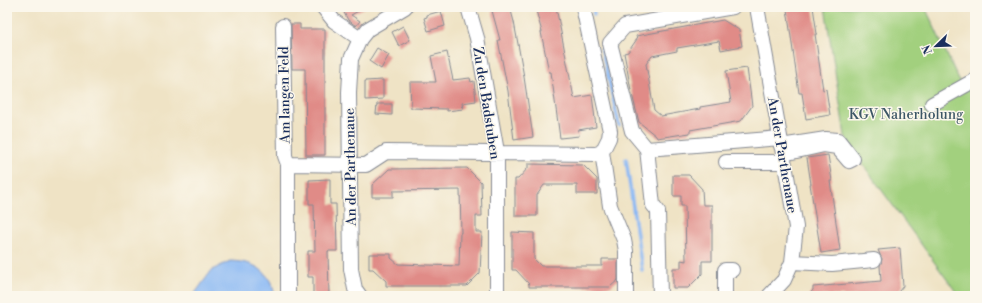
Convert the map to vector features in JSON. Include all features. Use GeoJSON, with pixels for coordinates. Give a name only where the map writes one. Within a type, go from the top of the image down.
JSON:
{"type":"FeatureCollection","features":[{"type":"Feature","properties":{"kind":"street"},"geometry":{"type":"LineString","coordinates":[[323,7],[334,21],[360,39]]}},
{"type":"Feature","properties":{"kind":"street","name":"An der Parthenaue"},"geometry":{"type":"LineString","coordinates":[[360,296],[355,289],[351,269],[351,59],[360,39],[368,29],[405,7]]}},
{"type":"Feature","properties":{"kind":"street","name":"Zu den Badstuben"},"geometry":{"type":"LineString","coordinates":[[468,7],[476,38],[497,152],[497,296]]}},
{"type":"Feature","properties":{"kind":"street"},"geometry":{"type":"LineString","coordinates":[[583,7],[610,131],[609,138],[602,152],[610,206],[624,240],[626,251],[626,296]]}},
{"type":"Feature","properties":{"kind":"street"},"geometry":{"type":"LineString","coordinates":[[660,296],[658,211],[654,205],[647,149],[632,131],[610,43],[625,26],[733,7]]}},
{"type":"Feature","properties":{"kind":"street","name":"An der Parthenaue"},"geometry":{"type":"LineString","coordinates":[[757,7],[796,227],[792,262],[777,293]]}},
{"type":"Feature","properties":{"kind":"street","name":"Am langen Feld"},"geometry":{"type":"LineString","coordinates":[[283,26],[284,156],[288,164],[288,296]]}},
{"type":"Feature","properties":{"kind":"street"},"geometry":{"type":"LineString","coordinates":[[932,104],[975,80]]}},
{"type":"Feature","properties":{"kind":"street"},"geometry":{"type":"LineString","coordinates":[[647,149],[783,154]]}},
{"type":"Feature","properties":{"kind":"street","name":"Am langen Feld"},"geometry":{"type":"LineString","coordinates":[[288,164],[366,165],[386,152],[596,154],[602,152]]}},
{"type":"Feature","properties":{"kind":"street"},"geometry":{"type":"LineString","coordinates":[[726,162],[783,154]]}},
{"type":"Feature","properties":{"kind":"street"},"geometry":{"type":"LineString","coordinates":[[750,169],[783,154]]}},
{"type":"Feature","properties":{"kind":"street"},"geometry":{"type":"LineString","coordinates":[[792,262],[832,264],[874,260]]}},
{"type":"Feature","properties":{"kind":"street"},"geometry":{"type":"LineString","coordinates":[[725,296],[729,273]]}},
{"type":"Feature","properties":{"kind":"green space","name":"KGV Naherholung"},"geometry":{"type":"Polygon","coordinates":[[[825,7],[925,7],[964,91],[975,85],[975,296],[959,296],[856,155],[845,136],[825,7]]]}},
{"type":"Feature","properties":{"kind":"water"},"geometry":{"type":"Polygon","coordinates":[[[230,261],[247,263],[260,269],[273,287],[275,296],[193,296],[212,270],[230,261]]]}},
{"type":"Feature","properties":{"kind":"building"},"geometry":{"type":"Polygon","coordinates":[[[341,7],[366,7],[351,15],[360,21],[356,26],[348,20],[341,7]]]}},
{"type":"Feature","properties":{"kind":"building"},"geometry":{"type":"Polygon","coordinates":[[[491,7],[510,7],[524,77],[533,137],[514,140],[508,91],[498,40],[500,40],[491,7]]]}},
{"type":"Feature","properties":{"kind":"building"},"geometry":{"type":"Polygon","coordinates":[[[535,7],[556,7],[574,98],[592,95],[596,127],[578,130],[579,136],[560,138],[551,72],[549,72],[542,32],[535,7]]]}},
{"type":"Feature","properties":{"kind":"building"},"geometry":{"type":"Polygon","coordinates":[[[813,7],[817,34],[815,34],[823,90],[826,89],[830,115],[806,119],[802,93],[799,93],[787,9],[813,7]]]}},
{"type":"Feature","properties":{"kind":"building"},"geometry":{"type":"Polygon","coordinates":[[[441,11],[445,26],[428,31],[424,18],[427,17],[427,15],[441,11]]]}},
{"type":"Feature","properties":{"kind":"building"},"geometry":{"type":"Polygon","coordinates":[[[723,20],[739,30],[742,46],[721,50],[719,41],[677,48],[677,51],[652,56],[646,64],[654,110],[661,116],[731,102],[726,71],[747,68],[752,106],[741,121],[690,130],[690,133],[657,138],[639,122],[624,53],[628,52],[637,39],[636,36],[723,20]]]}},
{"type":"Feature","properties":{"kind":"building"},"geometry":{"type":"Polygon","coordinates":[[[291,24],[300,24],[300,29],[325,29],[325,155],[306,155],[305,69],[292,69],[291,24]]]}},
{"type":"Feature","properties":{"kind":"building"},"geometry":{"type":"Polygon","coordinates":[[[403,26],[410,40],[399,46],[392,32],[403,26]]]}},
{"type":"Feature","properties":{"kind":"building"},"geometry":{"type":"Polygon","coordinates":[[[377,48],[389,55],[381,69],[369,61],[377,48]]]}},
{"type":"Feature","properties":{"kind":"building"},"geometry":{"type":"Polygon","coordinates":[[[447,52],[453,80],[470,78],[471,82],[474,81],[476,101],[462,103],[463,109],[447,111],[447,109],[411,108],[410,82],[436,82],[431,56],[447,52]]]}},
{"type":"Feature","properties":{"kind":"building"},"geometry":{"type":"Polygon","coordinates":[[[383,80],[383,99],[365,100],[365,81],[383,80]]]}},
{"type":"Feature","properties":{"kind":"building"},"geometry":{"type":"Polygon","coordinates":[[[377,104],[392,104],[392,115],[376,114],[377,104]]]}},
{"type":"Feature","properties":{"kind":"building"},"geometry":{"type":"Polygon","coordinates":[[[828,155],[832,181],[830,181],[840,250],[821,253],[807,158],[828,155]]]}},
{"type":"Feature","properties":{"kind":"building"},"geometry":{"type":"Polygon","coordinates":[[[528,164],[583,165],[597,179],[597,194],[577,194],[577,185],[544,185],[537,195],[537,216],[515,216],[515,179],[518,179],[528,168],[528,164]]]}},
{"type":"Feature","properties":{"kind":"building"},"geometry":{"type":"Polygon","coordinates":[[[467,168],[481,182],[482,216],[476,216],[476,232],[482,232],[480,273],[467,286],[386,286],[386,281],[373,269],[369,269],[369,254],[391,254],[391,258],[398,264],[459,266],[461,233],[460,190],[393,191],[393,197],[372,197],[372,185],[389,169],[467,168]]]}},
{"type":"Feature","properties":{"kind":"building"},"geometry":{"type":"Polygon","coordinates":[[[673,175],[689,175],[702,189],[703,205],[712,205],[712,261],[702,261],[702,274],[688,288],[673,288],[673,268],[681,268],[681,260],[686,261],[685,206],[681,206],[681,196],[673,196],[673,175]]]}},
{"type":"Feature","properties":{"kind":"building"},"geometry":{"type":"Polygon","coordinates":[[[330,179],[330,204],[336,204],[337,251],[328,251],[329,296],[313,296],[313,277],[308,277],[308,251],[315,251],[314,204],[309,204],[309,180],[330,179]]]}},
{"type":"Feature","properties":{"kind":"building"},"geometry":{"type":"Polygon","coordinates":[[[512,232],[534,233],[534,259],[541,266],[602,266],[602,259],[618,259],[618,280],[610,287],[529,287],[529,284],[516,270],[512,270],[512,232]]]}},
{"type":"Feature","properties":{"kind":"building"},"geometry":{"type":"Polygon","coordinates":[[[900,248],[903,286],[895,296],[808,296],[813,290],[813,287],[881,281],[880,266],[882,259],[878,250],[900,248]]]}},
{"type":"Feature","properties":{"kind":"waterway"},"geometry":{"type":"LineString","coordinates":[[593,7],[594,14]]}},
{"type":"Feature","properties":{"kind":"waterway"},"geometry":{"type":"LineString","coordinates":[[602,49],[619,125]]}},
{"type":"Feature","properties":{"kind":"waterway"},"geometry":{"type":"LineString","coordinates":[[626,159],[642,270]]}}]}
